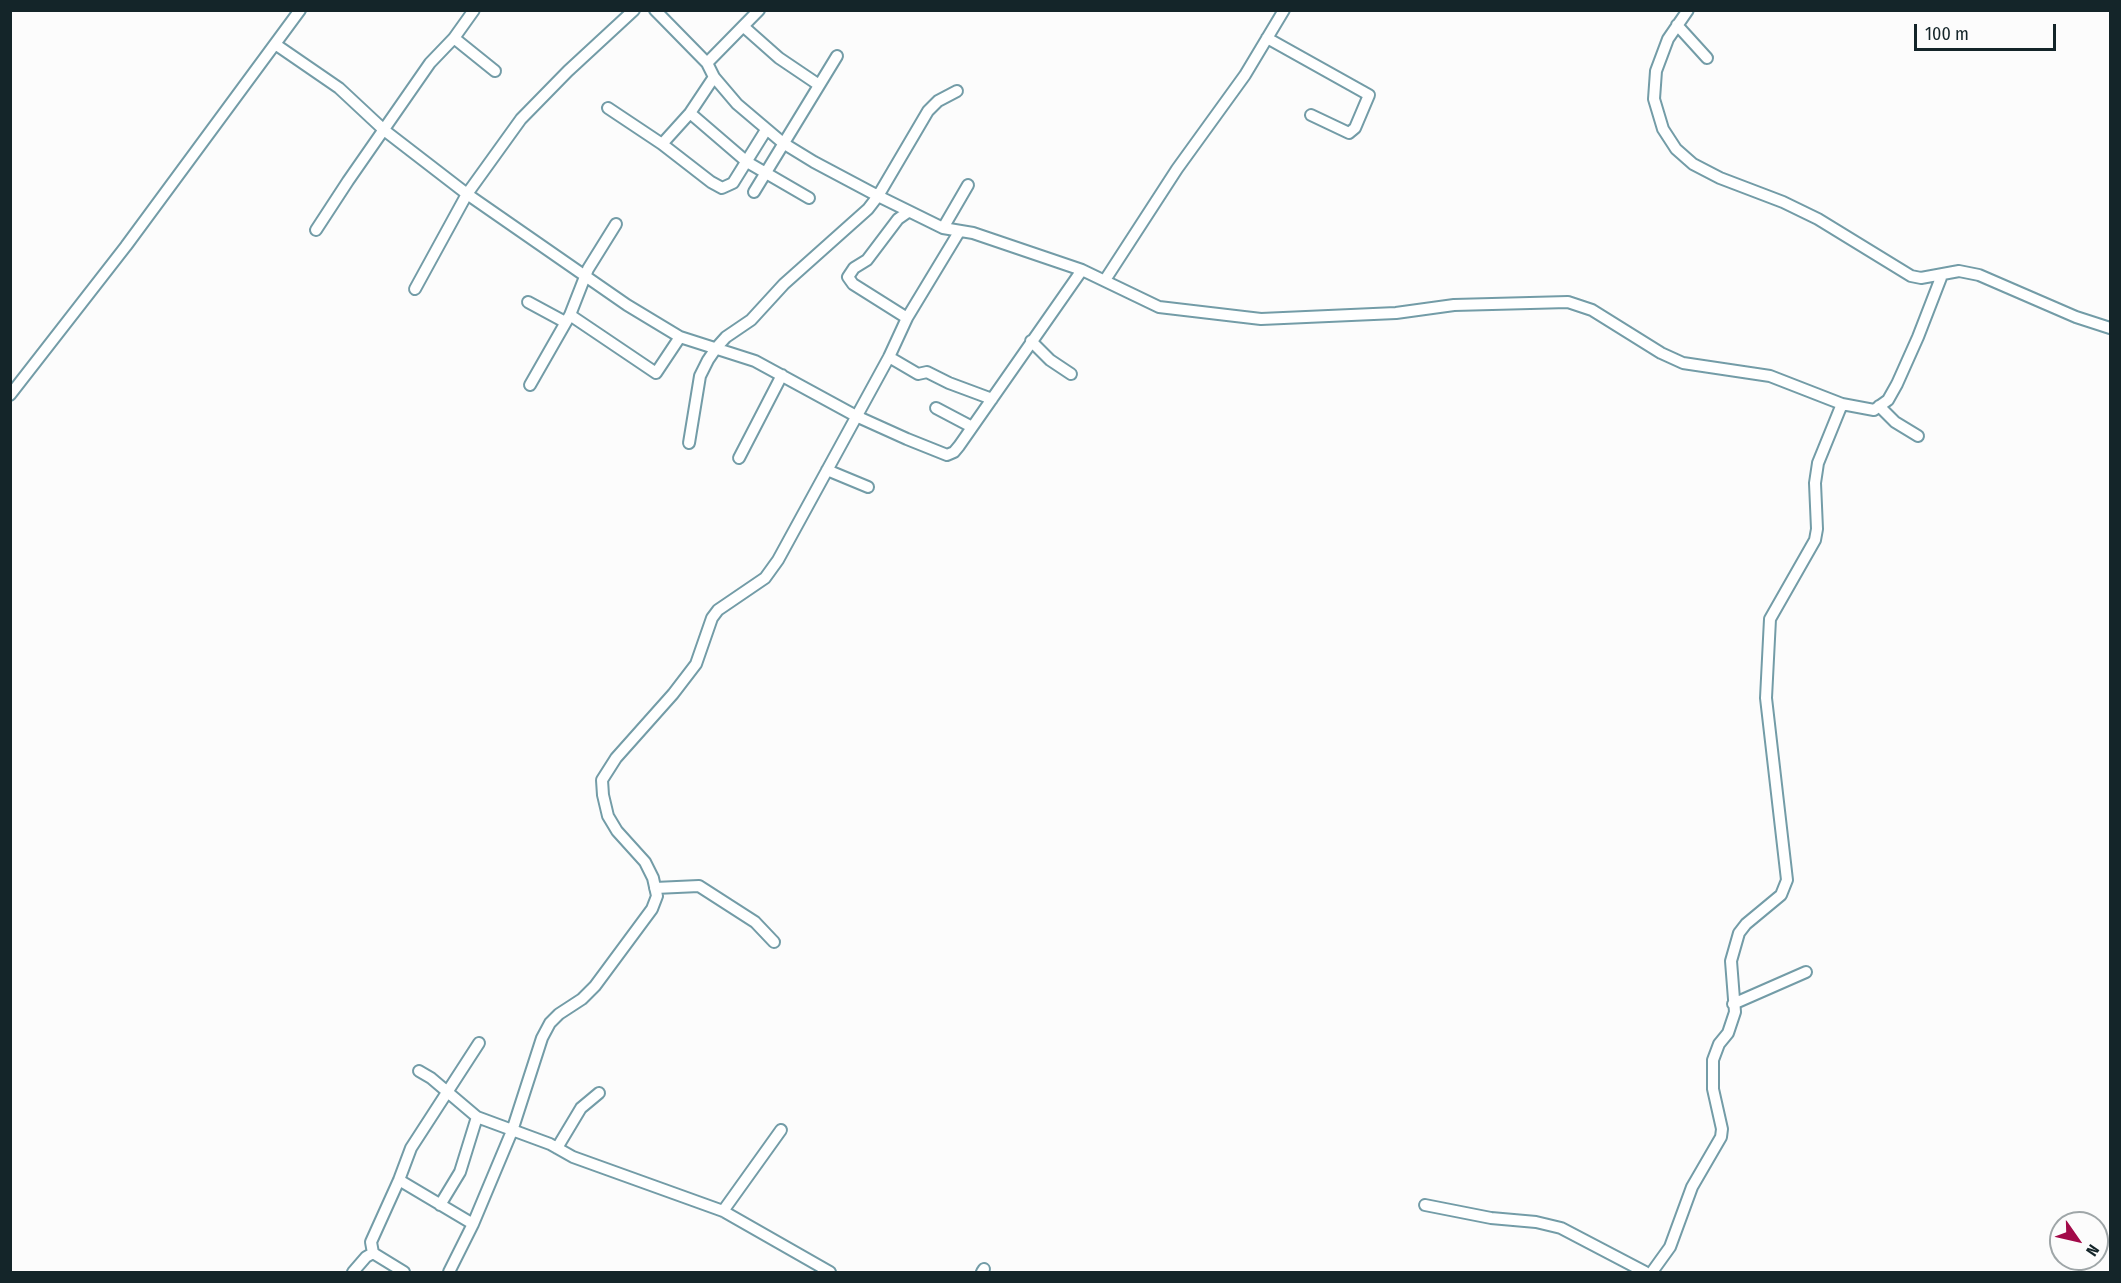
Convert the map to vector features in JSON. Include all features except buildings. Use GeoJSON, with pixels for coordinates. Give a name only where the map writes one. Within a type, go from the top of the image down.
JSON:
{"type":"FeatureCollection","features":[{"type":"Feature","properties":{"kind":"street"},"geometry":{"type":"LineString","coordinates":[[10,395],[126,246],[300,10]]}},
{"type":"Feature","properties":{"kind":"street"},"geometry":{"type":"LineString","coordinates":[[316,230],[430,63],[454,38],[474,10]]}},
{"type":"Feature","properties":{"kind":"street"},"geometry":{"type":"LineString","coordinates":[[415,289],[467,194],[521,119],[568,71],[634,10]]}},
{"type":"Feature","properties":{"kind":"street"},"geometry":{"type":"LineString","coordinates":[[655,10],[707,63],[714,77],[737,104],[783,143],[908,212],[943,228],[973,233],[1082,270],[1159,307],[1260,319],[1396,313],[1454,305],[1568,302],[1592,310],[1660,353],[1683,363],[1770,376],[1842,404],[1874,410],[1888,400],[1897,384],[1942,275]]}},
{"type":"Feature","properties":{"kind":"street"},"geometry":{"type":"LineString","coordinates":[[707,63],[759,10]]}},
{"type":"Feature","properties":{"kind":"street"},"geometry":{"type":"LineString","coordinates":[[1105,280],[1177,169],[1245,75],[1284,10]]}},
{"type":"Feature","properties":{"kind":"street"},"geometry":{"type":"LineString","coordinates":[[1688,10],[1668,39],[1656,71],[1654,99],[1663,129],[1676,149],[1693,164],[1720,178],[1782,201],[1818,219],[1901,271],[1921,278],[1959,271],[1979,275],[2076,317],[2110,328]]}},
{"type":"Feature","properties":{"kind":"street"},"geometry":{"type":"LineString","coordinates":[[1677,26],[1707,58]]}},
{"type":"Feature","properties":{"kind":"street"},"geometry":{"type":"LineString","coordinates":[[744,27],[779,58],[819,85]]}},
{"type":"Feature","properties":{"kind":"street"},"geometry":{"type":"LineString","coordinates":[[454,38],[495,71]]}},
{"type":"Feature","properties":{"kind":"street"},"geometry":{"type":"LineString","coordinates":[[1267,38],[1369,95],[1355,128],[1349,133],[1311,115]]}},
{"type":"Feature","properties":{"kind":"street"},"geometry":{"type":"LineString","coordinates":[[275,44],[339,88],[384,130],[467,194],[584,276],[680,337],[755,360],[856,416],[947,455],[959,446],[1082,270]]}},
{"type":"Feature","properties":{"kind":"street"},"geometry":{"type":"LineString","coordinates":[[754,192],[837,56]]}},
{"type":"Feature","properties":{"kind":"street"},"geometry":{"type":"LineString","coordinates":[[662,144],[690,113],[714,77]]}},
{"type":"Feature","properties":{"kind":"street"},"geometry":{"type":"LineString","coordinates":[[689,443],[700,376],[717,347],[726,337],[751,320],[784,284],[868,209],[878,196],[924,116],[938,101],[957,91]]}},
{"type":"Feature","properties":{"kind":"street"},"geometry":{"type":"LineString","coordinates":[[608,108],[722,188],[733,183],[766,130]]}},
{"type":"Feature","properties":{"kind":"street"},"geometry":{"type":"LineString","coordinates":[[690,113],[747,162],[809,198]]}},
{"type":"Feature","properties":{"kind":"street"},"geometry":{"type":"LineString","coordinates":[[943,228],[968,185]]}},
{"type":"Feature","properties":{"kind":"street"},"geometry":{"type":"LineString","coordinates":[[907,318],[853,284],[848,277],[854,268],[867,260],[898,219],[908,212]]}},
{"type":"Feature","properties":{"kind":"street"},"geometry":{"type":"LineString","coordinates":[[530,385],[567,319],[584,276],[616,224]]}},
{"type":"Feature","properties":{"kind":"street"},"geometry":{"type":"LineString","coordinates":[[449,1272],[512,1131],[536,1053],[550,1023],[595,986],[652,909],[657,896],[653,878],[645,862],[617,831],[608,816],[602,780],[616,758],[673,694],[696,664],[712,618],[718,610],[765,578],[778,560],[889,357],[907,318],[959,232]]}},
{"type":"Feature","properties":{"kind":"street"},"geometry":{"type":"LineString","coordinates":[[528,302],[567,319],[656,373],[680,337]]}},
{"type":"Feature","properties":{"kind":"street"},"geometry":{"type":"LineString","coordinates":[[1031,341],[1050,360],[1071,374]]}},
{"type":"Feature","properties":{"kind":"street"},"geometry":{"type":"LineString","coordinates":[[889,357],[918,374],[927,372],[992,399]]}},
{"type":"Feature","properties":{"kind":"street"},"geometry":{"type":"LineString","coordinates":[[740,458],[782,375]]}},
{"type":"Feature","properties":{"kind":"street"},"geometry":{"type":"LineString","coordinates":[[1652,1272],[1670,1247],[1692,1187],[1721,1137],[1722,1129],[1713,1089],[1713,1060],[1735,1012],[1731,961],[1739,933],[1746,924],[1781,895],[1787,880],[1766,698],[1770,619],[1815,540],[1817,529],[1815,483],[1818,463],[1842,404]]}},
{"type":"Feature","properties":{"kind":"street"},"geometry":{"type":"LineString","coordinates":[[1879,406],[1895,422],[1918,436]]}},
{"type":"Feature","properties":{"kind":"street"},"geometry":{"type":"LineString","coordinates":[[936,408],[972,427]]}},
{"type":"Feature","properties":{"kind":"street"},"geometry":{"type":"LineString","coordinates":[[827,470],[868,487]]}},
{"type":"Feature","properties":{"kind":"street"},"geometry":{"type":"LineString","coordinates":[[655,888],[699,886],[755,922],[774,942]]}},
{"type":"Feature","properties":{"kind":"street"},"geometry":{"type":"LineString","coordinates":[[1733,1004],[1806,972]]}},
{"type":"Feature","properties":{"kind":"street"},"geometry":{"type":"LineString","coordinates":[[404,1272],[373,1253],[371,1242],[411,1148],[479,1043]]}},
{"type":"Feature","properties":{"kind":"street"},"geometry":{"type":"LineString","coordinates":[[419,1071],[431,1078],[477,1117],[528,1135],[573,1157],[723,1211],[825,1271]]}},
{"type":"Feature","properties":{"kind":"street"},"geometry":{"type":"LineString","coordinates":[[557,1148],[581,1108],[599,1093]]}},
{"type":"Feature","properties":{"kind":"street"},"geometry":{"type":"LineString","coordinates":[[440,1205],[460,1172],[477,1117]]}},
{"type":"Feature","properties":{"kind":"street"},"geometry":{"type":"LineString","coordinates":[[723,1211],[781,1130]]}},
{"type":"Feature","properties":{"kind":"street"},"geometry":{"type":"LineString","coordinates":[[399,1180],[472,1224]]}},
{"type":"Feature","properties":{"kind":"street"},"geometry":{"type":"LineString","coordinates":[[1425,1205],[1491,1218],[1536,1222],[1561,1228],[1645,1272]]}},
{"type":"Feature","properties":{"kind":"street"},"geometry":{"type":"LineString","coordinates":[[353,1272],[366,1257],[373,1253]]}}]}
